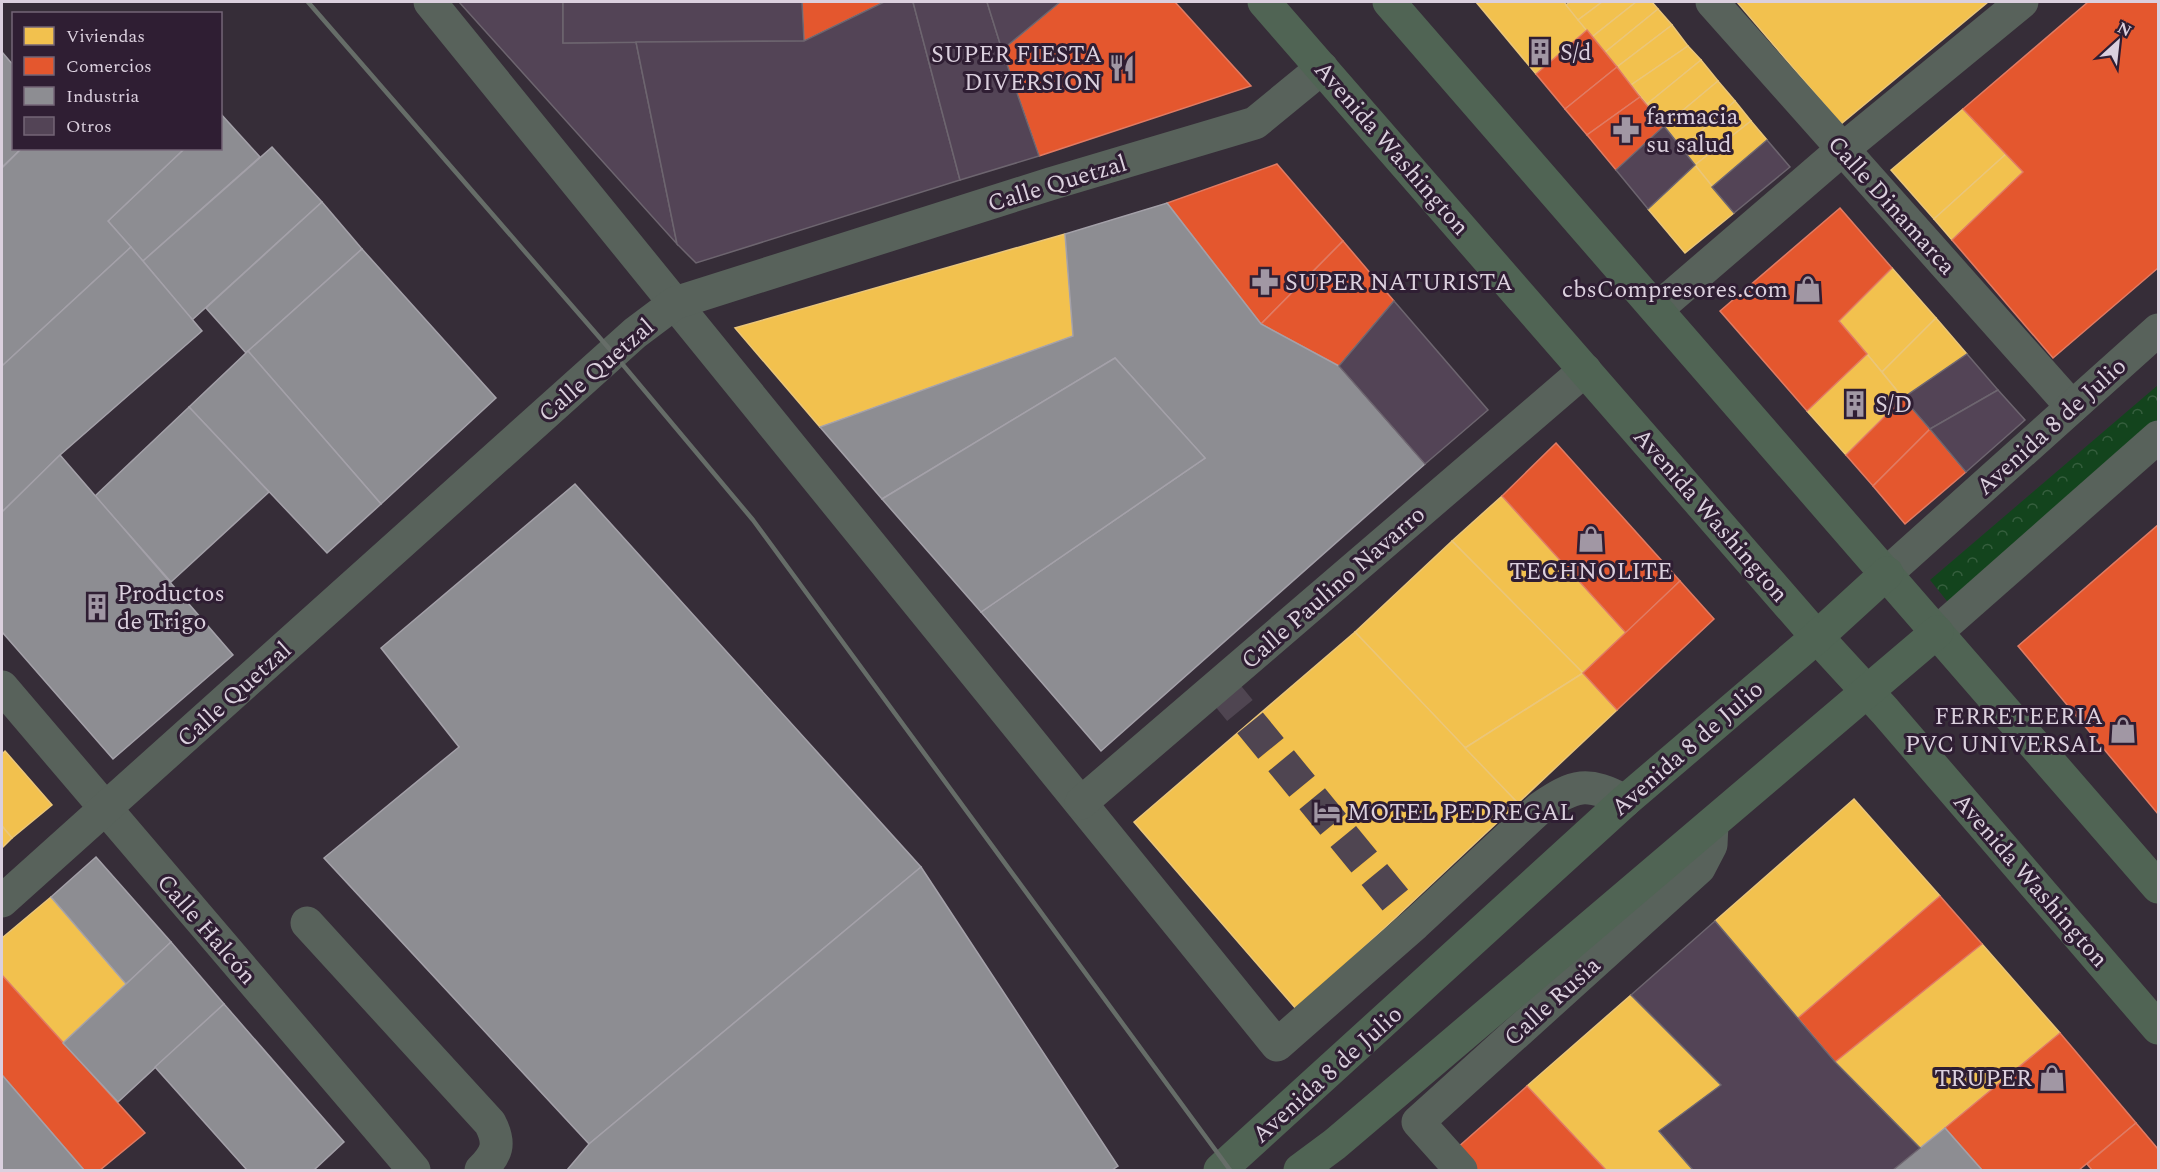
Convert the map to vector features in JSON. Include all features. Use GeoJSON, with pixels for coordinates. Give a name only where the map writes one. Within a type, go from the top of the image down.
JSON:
{"type":"FeatureCollection","features":[{"type":"Feature","properties":{"kind":"main road","name":"Avenida Washington"},"geometry":{"type":"LineString","coordinates":[[1264,2],[1817,637],[1868,692],[2158,1028]]}},
{"type":"Feature","properties":{"kind":"main road"},"geometry":{"type":"LineString","coordinates":[[1392,3],[2158,887]]}},
{"type":"Feature","properties":{"kind":"main road","name":"Avenida 8 de Julio"},"geometry":{"type":"LineString","coordinates":[[1220,1170],[1625,801],[1817,637],[1887,573]]}},
{"type":"Feature","properties":{"kind":"main road"},"geometry":{"type":"LineString","coordinates":[[1300,1170],[1344,1136],[1937,632]]}},
{"type":"Feature","properties":{"kind":"street"},"geometry":{"type":"LineString","coordinates":[[430,2],[1277,1045],[1415,924],[1540,808],[1562,793],[1585,786],[1605,790],[1625,801]]}},
{"type":"Feature","properties":{"kind":"street","name":"Calle Dinamarca"},"geometry":{"type":"LineString","coordinates":[[1712,2],[2072,407]]}},
{"type":"Feature","properties":{"kind":"street"},"geometry":{"type":"LineString","coordinates":[[1657,309],[1843,150],[2022,2]]}},
{"type":"Feature","properties":{"kind":"street","name":"Calle Quetzal"},"geometry":{"type":"LineString","coordinates":[[2,902],[635,333],[675,303],[1050,184],[1255,123],[1322,68]]}},
{"type":"Feature","properties":{"kind":"street","name":"Avenida 8 de Julio"},"geometry":{"type":"LineString","coordinates":[[1887,573],[2158,330]]}},
{"type":"Feature","properties":{"kind":"street","name":"Calle Paulino Navarro"},"geometry":{"type":"LineString","coordinates":[[1081,803],[1585,370]]}},
{"type":"Feature","properties":{"kind":"street"},"geometry":{"type":"LineString","coordinates":[[1937,632],[2158,437]]}},
{"type":"Feature","properties":{"kind":"street","name":"Calle Halcón"},"geometry":{"type":"LineString","coordinates":[[2,687],[414,1170]]}},
{"type":"Feature","properties":{"kind":"street","name":"Calle Rusia"},"geometry":{"type":"LineString","coordinates":[[1461,1170],[1418,1122],[1699,868],[1711,845],[1712,824]]}},
{"type":"Feature","properties":{"kind":"street"},"geometry":{"type":"LineString","coordinates":[[307,923],[490,1123],[497,1135],[496,1149],[489,1162],[481,1170]]}},
{"type":"Feature","properties":{"kind":"green space"},"geometry":{"type":"Polygon","coordinates":[[[2158,385],[2158,422],[1955,611],[1930,580],[2158,385]]]}},
{"type":"Feature","properties":{"kind":"building: Viviendas","name":"S/d"},"geometry":{"type":"Polygon","coordinates":[[[1476,2],[1564,2],[1587,30],[1536,74],[1476,2]]]}},
{"type":"Feature","properties":{"kind":"building: Viviendas"},"geometry":{"type":"Polygon","coordinates":[[[1570,2],[1602,2],[1578,20],[1566,5],[1570,2]]]}},
{"type":"Feature","properties":{"kind":"building: Viviendas"},"geometry":{"type":"Polygon","coordinates":[[[1602,2],[1636,2],[1592,37],[1578,20],[1602,2]]]}},
{"type":"Feature","properties":{"kind":"building: Viviendas"},"geometry":{"type":"Polygon","coordinates":[[[1636,2],[1652,2],[1658,9],[1604,53],[1592,37],[1636,2]]]}},
{"type":"Feature","properties":{"kind":"building: Viviendas"},"geometry":{"type":"Polygon","coordinates":[[[1737,2],[1988,2],[1841,124],[1737,2]]]}},
{"type":"Feature","properties":{"kind":"building: Viviendas"},"geometry":{"type":"Polygon","coordinates":[[[1658,9],[1672,25],[1617,67],[1604,53],[1658,9]]]}},
{"type":"Feature","properties":{"kind":"building: Viviendas"},"geometry":{"type":"Polygon","coordinates":[[[1672,25],[1688,46],[1631,85],[1617,67],[1672,25]]]}},
{"type":"Feature","properties":{"kind":"building: Viviendas"},"geometry":{"type":"Polygon","coordinates":[[[1688,46],[1701,60],[1647,104],[1631,85],[1688,46]]]}},
{"type":"Feature","properties":{"kind":"building: Viviendas"},"geometry":{"type":"Polygon","coordinates":[[[1701,60],[1718,81],[1664,126],[1647,104],[1701,60]]]}},
{"type":"Feature","properties":{"kind":"building: Viviendas"},"geometry":{"type":"Polygon","coordinates":[[[1718,81],[1735,101],[1682,148],[1664,126],[1718,81]]]}},
{"type":"Feature","properties":{"kind":"building: Viviendas"},"geometry":{"type":"Polygon","coordinates":[[[1735,101],[1751,121],[1695,165],[1682,148],[1735,101]]]}},
{"type":"Feature","properties":{"kind":"building: Viviendas"},"geometry":{"type":"Polygon","coordinates":[[[1963,109],[2006,154],[1934,219],[1891,170],[1963,109]]]}},
{"type":"Feature","properties":{"kind":"building: Viviendas"},"geometry":{"type":"Polygon","coordinates":[[[1751,121],[1767,140],[1712,187],[1695,165],[1751,121]]]}},
{"type":"Feature","properties":{"kind":"building: Viviendas"},"geometry":{"type":"Polygon","coordinates":[[[2006,154],[2023,172],[1952,240],[1934,219],[2006,154]]]}},
{"type":"Feature","properties":{"kind":"building: Viviendas"},"geometry":{"type":"Polygon","coordinates":[[[1695,165],[1734,213],[1685,253],[1648,209],[1695,165]]]}},
{"type":"Feature","properties":{"kind":"building: Viviendas"},"geometry":{"type":"Polygon","coordinates":[[[1065,234],[1073,336],[820,427],[735,328],[1065,234]]]}},
{"type":"Feature","properties":{"kind":"building: Viviendas"},"geometry":{"type":"Polygon","coordinates":[[[1892,268],[1936,318],[1882,372],[1839,321],[1892,268]]]}},
{"type":"Feature","properties":{"kind":"building: Viviendas"},"geometry":{"type":"Polygon","coordinates":[[[1936,318],[1967,354],[1903,398],[1882,372],[1936,318]]]}},
{"type":"Feature","properties":{"kind":"building: Viviendas","name":"S/D"},"geometry":{"type":"Polygon","coordinates":[[[1867,354],[1903,398],[1846,455],[1807,411],[1867,354]]]}},
{"type":"Feature","properties":{"kind":"building: Viviendas"},"geometry":{"type":"Polygon","coordinates":[[[1502,496],[1626,633],[1583,673],[1452,541],[1502,496]]]}},
{"type":"Feature","properties":{"kind":"building: Viviendas"},"geometry":{"type":"Polygon","coordinates":[[[1452,541],[1583,673],[1465,748],[1355,632],[1452,541]]]}},
{"type":"Feature","properties":{"kind":"building: Viviendas","name":"MOTEL PEDREGAL"},"geometry":{"type":"Polygon","coordinates":[[[1355,632],[1518,803],[1297,1010],[1134,822],[1355,632]]]}},
{"type":"Feature","properties":{"kind":"building: Viviendas"},"geometry":{"type":"Polygon","coordinates":[[[1583,673],[1617,710],[1518,803],[1465,748],[1583,673]]]}},
{"type":"Feature","properties":{"kind":"building: Viviendas"},"geometry":{"type":"Polygon","coordinates":[[[5,751],[52,805],[12,838],[2,826],[2,754],[5,751]]]}},
{"type":"Feature","properties":{"kind":"building: Viviendas"},"geometry":{"type":"Polygon","coordinates":[[[1854,799],[1940,896],[1798,1018],[1715,921],[1854,799]]]}},
{"type":"Feature","properties":{"kind":"building: Viviendas"},"geometry":{"type":"Polygon","coordinates":[[[2,826],[12,838],[2,848],[2,826]]]}},
{"type":"Feature","properties":{"kind":"building: Viviendas"},"geometry":{"type":"Polygon","coordinates":[[[51,897],[126,984],[63,1043],[2,975],[2,938],[51,897]]]}},
{"type":"Feature","properties":{"kind":"building: Viviendas"},"geometry":{"type":"Polygon","coordinates":[[[1982,944],[2060,1033],[1920,1148],[1835,1062],[1982,944]]]}},
{"type":"Feature","properties":{"kind":"building: Viviendas"},"geometry":{"type":"Polygon","coordinates":[[[1631,995],[1721,1085],[1659,1131],[1693,1170],[1606,1170],[1527,1086],[1631,995]]]}},
{"type":"Feature","properties":{"kind":"building: Comercios"},"geometry":{"type":"Polygon","coordinates":[[[802,2],[884,2],[804,41],[802,2]]]}},
{"type":"Feature","properties":{"kind":"building: Comercios","name":"SUPER FIESTA DIVERSION"},"geometry":{"type":"Polygon","coordinates":[[[1060,2],[1175,2],[1251,86],[1039,156],[1002,50],[1060,2]]]}},
{"type":"Feature","properties":{"kind":"building: Comercios"},"geometry":{"type":"Polygon","coordinates":[[[2088,2],[2158,2],[2158,268],[2053,358],[1952,240],[2023,172],[1963,109],[2088,2]]]}},
{"type":"Feature","properties":{"kind":"building: Comercios"},"geometry":{"type":"Polygon","coordinates":[[[1587,30],[1617,67],[1565,109],[1536,74],[1587,30]]]}},
{"type":"Feature","properties":{"kind":"building: Comercios"},"geometry":{"type":"Polygon","coordinates":[[[1617,67],[1640,97],[1587,135],[1565,109],[1617,67]]]}},
{"type":"Feature","properties":{"kind":"building: Comercios","name":"farmacia su salud"},"geometry":{"type":"Polygon","coordinates":[[[1640,97],[1664,126],[1616,170],[1587,135],[1640,97]]]}},
{"type":"Feature","properties":{"kind":"building: Comercios","name":"SUPER NATURISTA"},"geometry":{"type":"Polygon","coordinates":[[[1277,164],[1343,241],[1261,324],[1167,203],[1277,164]]]}},
{"type":"Feature","properties":{"kind":"building: Comercios","name":"cbsCompresores.com"},"geometry":{"type":"Polygon","coordinates":[[[1840,208],[1892,268],[1839,321],[1867,354],[1807,411],[1720,311],[1840,208]]]}},
{"type":"Feature","properties":{"kind":"building: Comercios"},"geometry":{"type":"Polygon","coordinates":[[[1343,241],[1394,301],[1339,366],[1261,324],[1343,241]]]}},
{"type":"Feature","properties":{"kind":"building: Comercios"},"geometry":{"type":"Polygon","coordinates":[[[1903,398],[1930,429],[1873,486],[1846,455],[1903,398]]]}},
{"type":"Feature","properties":{"kind":"building: Comercios"},"geometry":{"type":"Polygon","coordinates":[[[1930,429],[1966,472],[1905,524],[1873,486],[1930,429]]]}},
{"type":"Feature","properties":{"kind":"building: Comercios","name":"TECHNOLITE"},"geometry":{"type":"Polygon","coordinates":[[[1556,443],[1680,581],[1626,633],[1502,496],[1556,443]]]}},
{"type":"Feature","properties":{"kind":"building: Comercios","name":"FERRETEERIA PVC UNIVERSAL"},"geometry":{"type":"Polygon","coordinates":[[[2158,525],[2158,814],[2018,646],[2158,525]]]}},
{"type":"Feature","properties":{"kind":"building: Comercios"},"geometry":{"type":"Polygon","coordinates":[[[1680,581],[1714,619],[1617,710],[1583,673],[1680,581]]]}},
{"type":"Feature","properties":{"kind":"building: Comercios","name":"TRUPER"},"geometry":{"type":"Polygon","coordinates":[[[1940,896],[1982,944],[1835,1062],[1798,1018],[1940,896]]]}},
{"type":"Feature","properties":{"kind":"building: Comercios"},"geometry":{"type":"Polygon","coordinates":[[[2,975],[145,1133],[100,1170],[84,1170],[2,1075],[2,975]]]}},
{"type":"Feature","properties":{"kind":"building: Comercios","name":"TRUPER"},"geometry":{"type":"Polygon","coordinates":[[[2060,1033],[2136,1123],[2079,1170],[1982,1170],[1945,1128],[2060,1033]]]}},
{"type":"Feature","properties":{"kind":"building: Comercios"},"geometry":{"type":"Polygon","coordinates":[[[1527,1086],[1606,1170],[1477,1170],[1457,1148],[1527,1086]]]}},
{"type":"Feature","properties":{"kind":"building: Comercios"},"geometry":{"type":"Polygon","coordinates":[[[2136,1123],[2158,1149],[2158,1170],[2092,1170],[2087,1164],[2136,1123]]]}},
{"type":"Feature","properties":{"kind":"building: Industria"},"geometry":{"type":"Polygon","coordinates":[[[2,52],[12,64],[12,150],[20,150],[2,167],[2,52]]]}},
{"type":"Feature","properties":{"kind":"building: Industria"},"geometry":{"type":"Polygon","coordinates":[[[222,115],[260,157],[143,261],[108,221],[183,150],[222,150],[222,115]]]}},
{"type":"Feature","properties":{"kind":"building: Industria"},"geometry":{"type":"Polygon","coordinates":[[[272,147],[322,202],[192,320],[143,261],[272,147]]]}},
{"type":"Feature","properties":{"kind":"building: Industria"},"geometry":{"type":"Polygon","coordinates":[[[20,150],[183,150],[108,221],[131,247],[2,366],[2,168],[20,150]]]}},
{"type":"Feature","properties":{"kind":"building: Industria"},"geometry":{"type":"Polygon","coordinates":[[[322,202],[362,249],[246,353],[206,308],[322,202]]]}},
{"type":"Feature","properties":{"kind":"building: Industria"},"geometry":{"type":"Polygon","coordinates":[[[1167,203],[1261,324],[1339,366],[1425,464],[1101,751],[981,612],[1205,458],[1115,358],[882,499],[820,427],[1073,336],[1065,234],[1167,203]]]}},
{"type":"Feature","properties":{"kind":"building: Industria"},"geometry":{"type":"Polygon","coordinates":[[[131,247],[202,331],[60,455],[2,512],[2,366],[131,247]]]}},
{"type":"Feature","properties":{"kind":"building: Industria"},"geometry":{"type":"Polygon","coordinates":[[[362,249],[496,398],[381,504],[248,351],[362,249]]]}},
{"type":"Feature","properties":{"kind":"building: Industria"},"geometry":{"type":"Polygon","coordinates":[[[248,351],[381,504],[327,553],[189,407],[248,351]]]}},
{"type":"Feature","properties":{"kind":"building: Industria"},"geometry":{"type":"Polygon","coordinates":[[[1115,358],[1205,458],[981,612],[882,499],[1115,358]]]}},
{"type":"Feature","properties":{"kind":"building: Industria"},"geometry":{"type":"Polygon","coordinates":[[[189,407],[269,492],[171,582],[95,496],[189,407]]]}},
{"type":"Feature","properties":{"kind":"building: Industria","name":"Productos de Trigo"},"geometry":{"type":"Polygon","coordinates":[[[60,455],[233,655],[113,759],[2,632],[2,512],[60,455]]]}},
{"type":"Feature","properties":{"kind":"building: Industria"},"geometry":{"type":"Polygon","coordinates":[[[575,484],[921,867],[589,1144],[324,858],[459,747],[381,648],[575,484]]]}},
{"type":"Feature","properties":{"kind":"building: Industria"},"geometry":{"type":"Polygon","coordinates":[[[96,857],[171,942],[126,984],[51,897],[96,857]]]}},
{"type":"Feature","properties":{"kind":"building: Industria"},"geometry":{"type":"Polygon","coordinates":[[[921,867],[1118,1166],[1112,1170],[567,1170],[589,1144],[921,867]]]}},
{"type":"Feature","properties":{"kind":"building: Industria"},"geometry":{"type":"Polygon","coordinates":[[[171,942],[224,1004],[118,1102],[63,1043],[171,942]]]}},
{"type":"Feature","properties":{"kind":"building: Industria"},"geometry":{"type":"Polygon","coordinates":[[[224,1004],[344,1142],[314,1170],[247,1170],[155,1067],[224,1004]]]}},
{"type":"Feature","properties":{"kind":"building: Industria"},"geometry":{"type":"Polygon","coordinates":[[[2,1075],[84,1170],[2,1170],[2,1075]]]}},
{"type":"Feature","properties":{"kind":"building: Industria"},"geometry":{"type":"Polygon","coordinates":[[[1945,1128],[1982,1170],[1893,1170],[1920,1148],[1945,1128]]]}},
{"type":"Feature","properties":{"kind":"building: Otros"},"geometry":{"type":"Polygon","coordinates":[[[459,2],[563,2],[563,43],[636,42],[677,244],[459,2]]]}},
{"type":"Feature","properties":{"kind":"building: Otros"},"geometry":{"type":"Polygon","coordinates":[[[563,2],[802,2],[804,41],[563,43],[563,2]]]}},
{"type":"Feature","properties":{"kind":"building: Otros"},"geometry":{"type":"Polygon","coordinates":[[[884,2],[913,2],[960,180],[696,263],[677,244],[636,42],[804,41],[884,2]]]}},
{"type":"Feature","properties":{"kind":"building: Otros"},"geometry":{"type":"Polygon","coordinates":[[[913,2],[987,2],[1039,156],[960,180],[913,2]]]}},
{"type":"Feature","properties":{"kind":"building: Otros"},"geometry":{"type":"Polygon","coordinates":[[[987,2],[1060,2],[1002,50],[987,2]]]}},
{"type":"Feature","properties":{"kind":"building: Otros"},"geometry":{"type":"Polygon","coordinates":[[[1664,126],[1695,165],[1648,209],[1616,170],[1664,126]]]}},
{"type":"Feature","properties":{"kind":"building: Otros"},"geometry":{"type":"Polygon","coordinates":[[[1767,140],[1790,167],[1734,213],[1712,187],[1767,140]]]}},
{"type":"Feature","properties":{"kind":"building: Otros"},"geometry":{"type":"Polygon","coordinates":[[[1394,301],[1488,410],[1425,464],[1339,366],[1394,301]]]}},
{"type":"Feature","properties":{"kind":"building: Otros"},"geometry":{"type":"Polygon","coordinates":[[[1967,354],[1998,390],[1930,429],[1903,398],[1967,354]]]}},
{"type":"Feature","properties":{"kind":"building: Otros"},"geometry":{"type":"Polygon","coordinates":[[[1998,390],[2025,420],[1966,472],[1930,429],[1998,390]]]}},
{"type":"Feature","properties":{"kind":"building: Otros"},"geometry":{"type":"Polygon","coordinates":[[[1715,921],[1835,1062],[1920,1148],[1893,1170],[1693,1170],[1659,1131],[1721,1085],[1631,995],[1715,921]]]}},
{"type":"Feature","properties":{"kind":"tunnel"},"geometry":{"type":"LineString","coordinates":[[1219,685],[1415,924]]}},
{"type":"Feature","properties":{"kind":"railway"},"geometry":{"type":"LineString","coordinates":[[308,2],[613,353],[753,520],[1230,1170]]}},
{"type":"Feature","properties":{"kind":"place","name":"S/d"},"geometry":{"type":"Point","coordinates":[1540,52]}},
{"type":"Feature","properties":{"kind":"place","name":"SUPER FIESTA DIVERSION"},"geometry":{"type":"Point","coordinates":[1122,68]}},
{"type":"Feature","properties":{"kind":"place","name":"farmacia su salud"},"geometry":{"type":"Point","coordinates":[1626,130]}},
{"type":"Feature","properties":{"kind":"place","name":"SUPER NATURISTA"},"geometry":{"type":"Point","coordinates":[1265,282]}},
{"type":"Feature","properties":{"kind":"place","name":"cbsCompresores.com"},"geometry":{"type":"Point","coordinates":[1808,289]}},
{"type":"Feature","properties":{"kind":"place","name":"S/D"},"geometry":{"type":"Point","coordinates":[1855,404]}},
{"type":"Feature","properties":{"kind":"place","name":"TECHNOLITE"},"geometry":{"type":"Point","coordinates":[1591,539]}},
{"type":"Feature","properties":{"kind":"place","name":"Productos de Trigo"},"geometry":{"type":"Point","coordinates":[97,607]}},
{"type":"Feature","properties":{"kind":"place","name":"FERRETEERIA PVC UNIVERSAL"},"geometry":{"type":"Point","coordinates":[2123,730]}},
{"type":"Feature","properties":{"kind":"place","name":"MOTEL PEDREGAL"},"geometry":{"type":"Point","coordinates":[1327,812]}},
{"type":"Feature","properties":{"kind":"place","name":"TRUPER"},"geometry":{"type":"Point","coordinates":[2052,1078]}}]}
